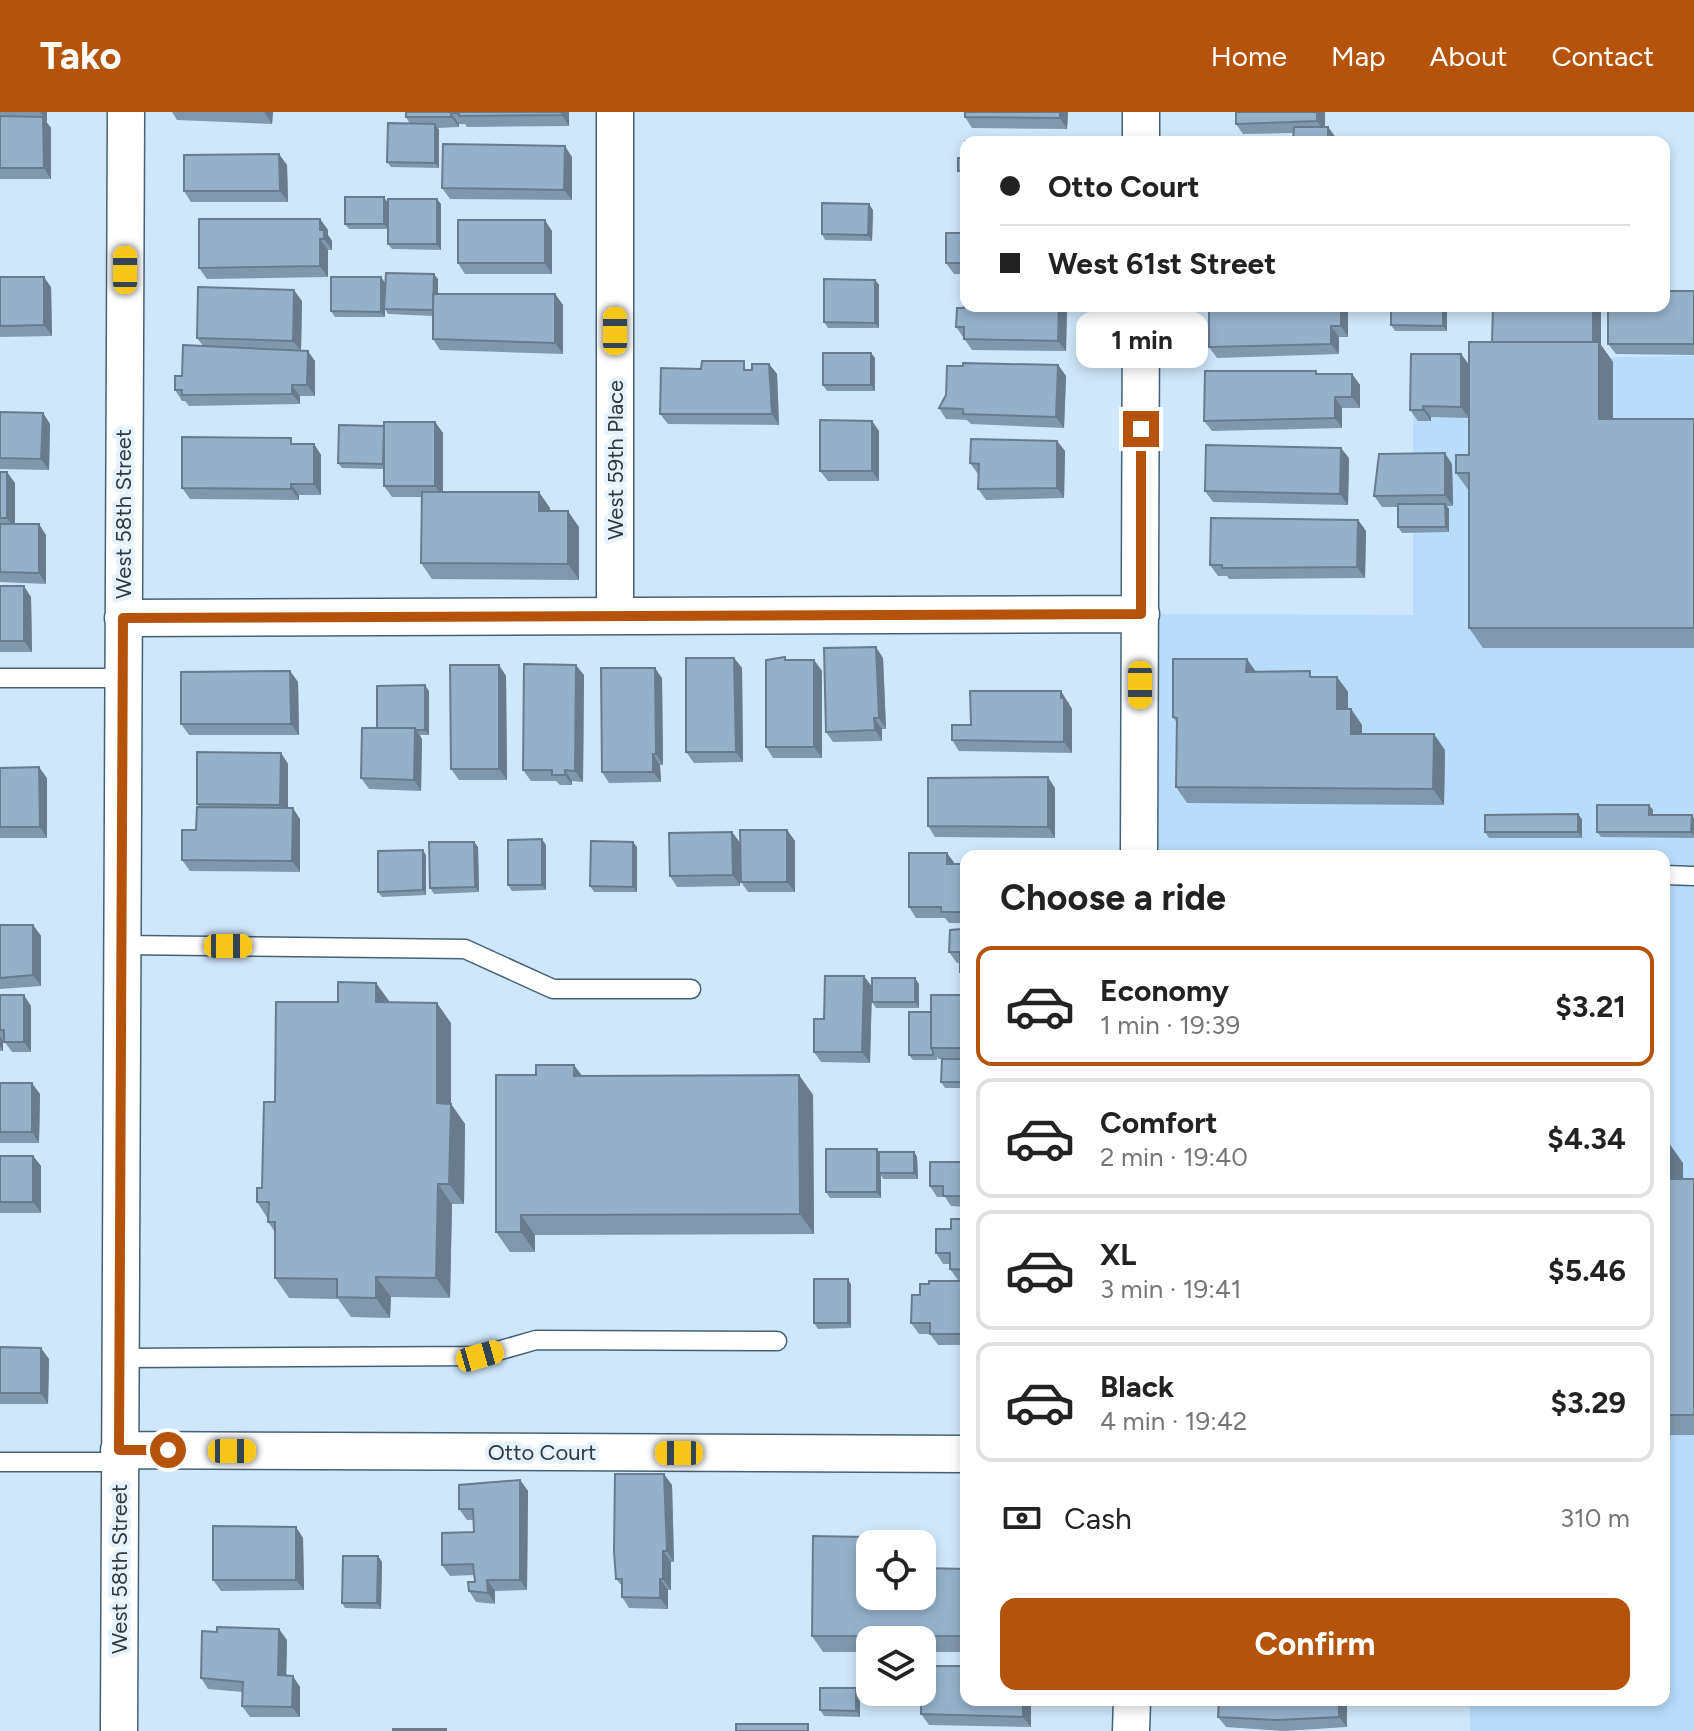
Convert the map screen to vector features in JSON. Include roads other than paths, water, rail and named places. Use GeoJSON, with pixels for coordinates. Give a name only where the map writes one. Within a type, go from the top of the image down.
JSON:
{"type":"FeatureCollection","features":[{"type":"Feature","properties":{"kind":"street","name":"West 58th Street"},"geometry":{"type":"LineString","coordinates":[[119,1731],[126,112]]}},
{"type":"Feature","properties":{"kind":"street","name":"West 59th Place"},"geometry":{"type":"LineString","coordinates":[[615,112],[615,616]]}},
{"type":"Feature","properties":{"kind":"street"},"geometry":{"type":"LineString","coordinates":[[1141,112],[1141,136]]}},
{"type":"Feature","properties":{"kind":"street"},"geometry":{"type":"LineString","coordinates":[[1139,850],[1141,312]]}},
{"type":"Feature","properties":{"kind":"street"},"geometry":{"type":"LineString","coordinates":[[123,618],[1141,614]]}},
{"type":"Feature","properties":{"kind":"street","name":"Otto Court"},"geometry":{"type":"LineString","coordinates":[[119,1456],[960,1454]]}},
{"type":"Feature","properties":{"kind":"street"},"geometry":{"type":"LineString","coordinates":[[1131,1731],[1132,1706]]}},
{"type":"Feature","properties":{"kind":"lane"},"geometry":{"type":"LineString","coordinates":[[0,678],[123,678]]}},
{"type":"Feature","properties":{"kind":"lane"},"geometry":{"type":"LineString","coordinates":[[1670,875],[1694,876]]}},
{"type":"Feature","properties":{"kind":"lane"},"geometry":{"type":"LineString","coordinates":[[123,945],[465,949],[553,989],[691,989]]}},
{"type":"Feature","properties":{"kind":"lane"},"geometry":{"type":"LineString","coordinates":[[119,1358],[480,1356],[536,1340],[777,1341]]}},
{"type":"Feature","properties":{"kind":"lane","name":"Otto Court"},"geometry":{"type":"LineString","coordinates":[[0,1462],[119,1456]]}}]}
